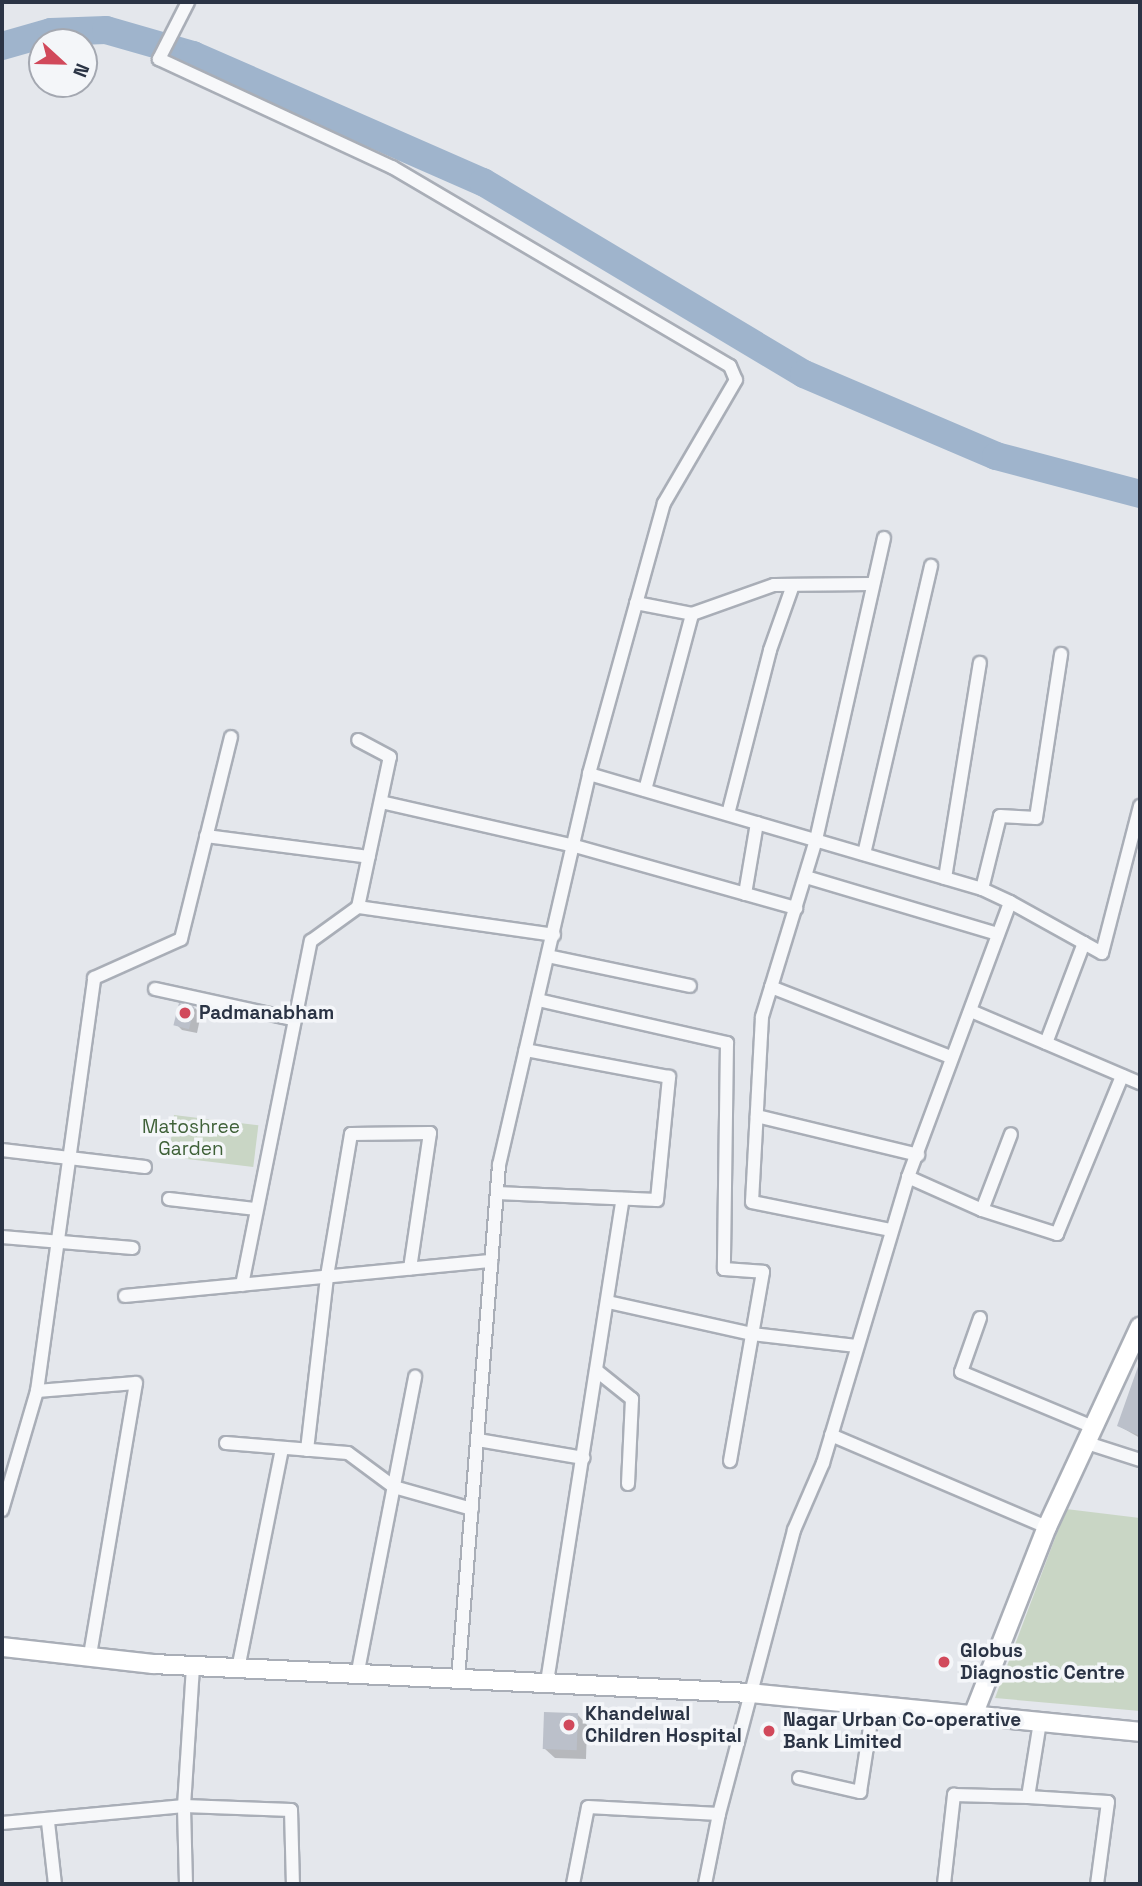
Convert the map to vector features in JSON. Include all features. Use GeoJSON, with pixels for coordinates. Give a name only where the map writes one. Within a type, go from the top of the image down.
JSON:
{"type":"FeatureCollection","features":[{"type":"Feature","properties":{"kind":"street"},"geometry":{"type":"LineString","coordinates":[[188,2],[159,59],[392,167],[730,366],[737,380],[664,503],[589,774],[575,846],[526,1050],[497,1193],[458,1679]]}},
{"type":"Feature","properties":{"kind":"street"},"geometry":{"type":"LineString","coordinates":[[884,538],[816,840],[762,1017],[752,1202],[891,1230]]}},
{"type":"Feature","properties":{"kind":"street"},"geometry":{"type":"LineString","coordinates":[[864,854],[931,566]]}},
{"type":"Feature","properties":{"kind":"street"},"geometry":{"type":"LineString","coordinates":[[636,603],[692,614],[774,585],[872,584]]}},
{"type":"Feature","properties":{"kind":"street"},"geometry":{"type":"LineString","coordinates":[[728,814],[770,650],[793,585]]}},
{"type":"Feature","properties":{"kind":"street"},"geometry":{"type":"LineString","coordinates":[[645,790],[692,614]]}},
{"type":"Feature","properties":{"kind":"street"},"geometry":{"type":"LineString","coordinates":[[982,889],[1000,816],[1036,818],[1061,654]]}},
{"type":"Feature","properties":{"kind":"street"},"geometry":{"type":"LineString","coordinates":[[945,878],[980,663]]}},
{"type":"Feature","properties":{"kind":"street"},"geometry":{"type":"LineString","coordinates":[[2,1510],[37,1391],[94,978],[181,939],[231,737]]}},
{"type":"Feature","properties":{"kind":"street"},"geometry":{"type":"LineString","coordinates":[[242,1285],[293,1019],[311,940],[358,907],[381,802],[390,757],[358,740]]}},
{"type":"Feature","properties":{"kind":"street"},"geometry":{"type":"LineString","coordinates":[[589,774],[982,889],[1102,953],[1140,806]]}},
{"type":"Feature","properties":{"kind":"street"},"geometry":{"type":"LineString","coordinates":[[381,802],[575,846],[796,908]]}},
{"type":"Feature","properties":{"kind":"street"},"geometry":{"type":"LineString","coordinates":[[745,894],[757,823]]}},
{"type":"Feature","properties":{"kind":"street"},"geometry":{"type":"LineString","coordinates":[[206,836],[369,858]]}},
{"type":"Feature","properties":{"kind":"street"},"geometry":{"type":"LineString","coordinates":[[806,877],[997,934]]}},
{"type":"Feature","properties":{"kind":"street"},"geometry":{"type":"LineString","coordinates":[[705,1884],[719,1814],[794,1530],[831,1435],[908,1177],[1010,902]]}},
{"type":"Feature","properties":{"kind":"street"},"geometry":{"type":"LineString","coordinates":[[358,907],[554,934]]}},
{"type":"Feature","properties":{"kind":"street"},"geometry":{"type":"LineString","coordinates":[[1046,1043],[1084,943]]}},
{"type":"Feature","properties":{"kind":"street"},"geometry":{"type":"LineString","coordinates":[[548,956],[690,986]]}},
{"type":"Feature","properties":{"kind":"street"},"geometry":{"type":"LineString","coordinates":[[771,987],[951,1057]]}},
{"type":"Feature","properties":{"kind":"street"},"geometry":{"type":"LineString","coordinates":[[155,989],[293,1019]]}},
{"type":"Feature","properties":{"kind":"street"},"geometry":{"type":"LineString","coordinates":[[538,1000],[727,1043],[723,1269],[763,1272],[730,1461]]}},
{"type":"Feature","properties":{"kind":"street"},"geometry":{"type":"LineString","coordinates":[[971,1011],[1140,1083]]}},
{"type":"Feature","properties":{"kind":"street"},"geometry":{"type":"LineString","coordinates":[[497,1193],[657,1200],[669,1077],[526,1050]]}},
{"type":"Feature","properties":{"kind":"street"},"geometry":{"type":"LineString","coordinates":[[908,1177],[982,1210],[1057,1234],[1122,1076]]}},
{"type":"Feature","properties":{"kind":"street"},"geometry":{"type":"LineString","coordinates":[[757,1116],[918,1155]]}},
{"type":"Feature","properties":{"kind":"street"},"geometry":{"type":"LineString","coordinates":[[307,1450],[327,1276],[351,1134],[430,1133],[410,1269]]}},
{"type":"Feature","properties":{"kind":"street"},"geometry":{"type":"LineString","coordinates":[[982,1210],[1011,1134]]}},
{"type":"Feature","properties":{"kind":"street"},"geometry":{"type":"LineString","coordinates":[[2,1150],[145,1167]]}},
{"type":"Feature","properties":{"kind":"street"},"geometry":{"type":"LineString","coordinates":[[169,1199],[256,1209]]}},
{"type":"Feature","properties":{"kind":"street"},"geometry":{"type":"LineString","coordinates":[[547,1682],[624,1199]]}},
{"type":"Feature","properties":{"kind":"street"},"geometry":{"type":"LineString","coordinates":[[2,1237],[133,1248]]}},
{"type":"Feature","properties":{"kind":"street"},"geometry":{"type":"LineString","coordinates":[[125,1296],[491,1261]]}},
{"type":"Feature","properties":{"kind":"street"},"geometry":{"type":"LineString","coordinates":[[608,1302],[752,1334],[856,1346]]}},
{"type":"Feature","properties":{"kind":"street"},"geometry":{"type":"LineString","coordinates":[[980,1318],[961,1372],[1140,1460]]}},
{"type":"Feature","properties":{"kind":"street"},"geometry":{"type":"LineString","coordinates":[[974,1713],[1047,1527],[1087,1434],[1140,1327]]}},
{"type":"Feature","properties":{"kind":"street"},"geometry":{"type":"LineString","coordinates":[[597,1371],[632,1399],[628,1484]]}},
{"type":"Feature","properties":{"kind":"street"},"geometry":{"type":"LineString","coordinates":[[357,1676],[415,1377]]}},
{"type":"Feature","properties":{"kind":"street"},"geometry":{"type":"LineString","coordinates":[[37,1391],[136,1383],[90,1656]]}},
{"type":"Feature","properties":{"kind":"street"},"geometry":{"type":"LineString","coordinates":[[831,1435],[1047,1527]]}},
{"type":"Feature","properties":{"kind":"street"},"geometry":{"type":"LineString","coordinates":[[478,1440],[583,1458]]}},
{"type":"Feature","properties":{"kind":"street"},"geometry":{"type":"LineString","coordinates":[[226,1444],[348,1453],[394,1488],[472,1509]]}},
{"type":"Feature","properties":{"kind":"street"},"geometry":{"type":"LineString","coordinates":[[238,1669],[282,1448]]}},
{"type":"Feature","properties":{"kind":"street"},"geometry":{"type":"LineString","coordinates":[[2,1647],[238,1669],[750,1693],[873,1708],[974,1713],[1140,1732]]}},
{"type":"Feature","properties":{"kind":"street"},"geometry":{"type":"LineString","coordinates":[[186,1884],[184,1806],[193,1666]]}},
{"type":"Feature","properties":{"kind":"street"},"geometry":{"type":"LineString","coordinates":[[799,1778],[860,1792],[873,1708]]}},
{"type":"Feature","properties":{"kind":"street"},"geometry":{"type":"LineString","coordinates":[[1028,1797],[1040,1722]]}},
{"type":"Feature","properties":{"kind":"street"},"geometry":{"type":"LineString","coordinates":[[944,1884],[954,1795],[1108,1802],[1097,1884]]}},
{"type":"Feature","properties":{"kind":"street"},"geometry":{"type":"LineString","coordinates":[[2,1823],[48,1822],[184,1806],[291,1810],[293,1884]]}},
{"type":"Feature","properties":{"kind":"street"},"geometry":{"type":"LineString","coordinates":[[573,1884],[588,1807],[719,1814]]}},
{"type":"Feature","properties":{"kind":"street"},"geometry":{"type":"LineString","coordinates":[[48,1822],[55,1884]]}},
{"type":"Feature","properties":{"kind":"green space","name":"Matoshree Garden"},"geometry":{"type":"Polygon","coordinates":[[[174,1115],[258,1125],[253,1167],[169,1157],[174,1115]]]}},
{"type":"Feature","properties":{"kind":"green space"},"geometry":{"type":"Polygon","coordinates":[[[1066,1509],[1140,1518],[1140,1711],[995,1698],[1066,1509]]]}},
{"type":"Feature","properties":{"kind":"building","name":"Padmanabham"},"geometry":{"type":"Polygon","coordinates":[[[179,1003],[195,1007],[189,1029],[173,1025],[179,1003]]]}},
{"type":"Feature","properties":{"kind":"building"},"geometry":{"type":"Polygon","coordinates":[[[1140,1361],[1140,1436],[1117,1426],[1140,1361]]]}},
{"type":"Feature","properties":{"kind":"building"},"geometry":{"type":"Polygon","coordinates":[[[544,1712],[578,1713],[577,1750],[543,1749],[544,1712]]]}},
{"type":"Feature","properties":{"kind":"waterway"},"geometry":{"type":"LineString","coordinates":[[2,46],[51,32],[106,30],[193,55],[483,182],[804,374],[996,456],[1140,494]]}},
{"type":"Feature","properties":{"kind":"place","name":"Padmanabham"},"geometry":{"type":"Point","coordinates":[185,1013]}},
{"type":"Feature","properties":{"kind":"place","name":"Globus Diagnostic Centre"},"geometry":{"type":"Point","coordinates":[944,1662]}},
{"type":"Feature","properties":{"kind":"place","name":"Khandelwal Children Hospital"},"geometry":{"type":"Point","coordinates":[569,1725]}},
{"type":"Feature","properties":{"kind":"place","name":"Nagar Urban Co-operative Bank Limited"},"geometry":{"type":"Point","coordinates":[769,1731]}}]}
